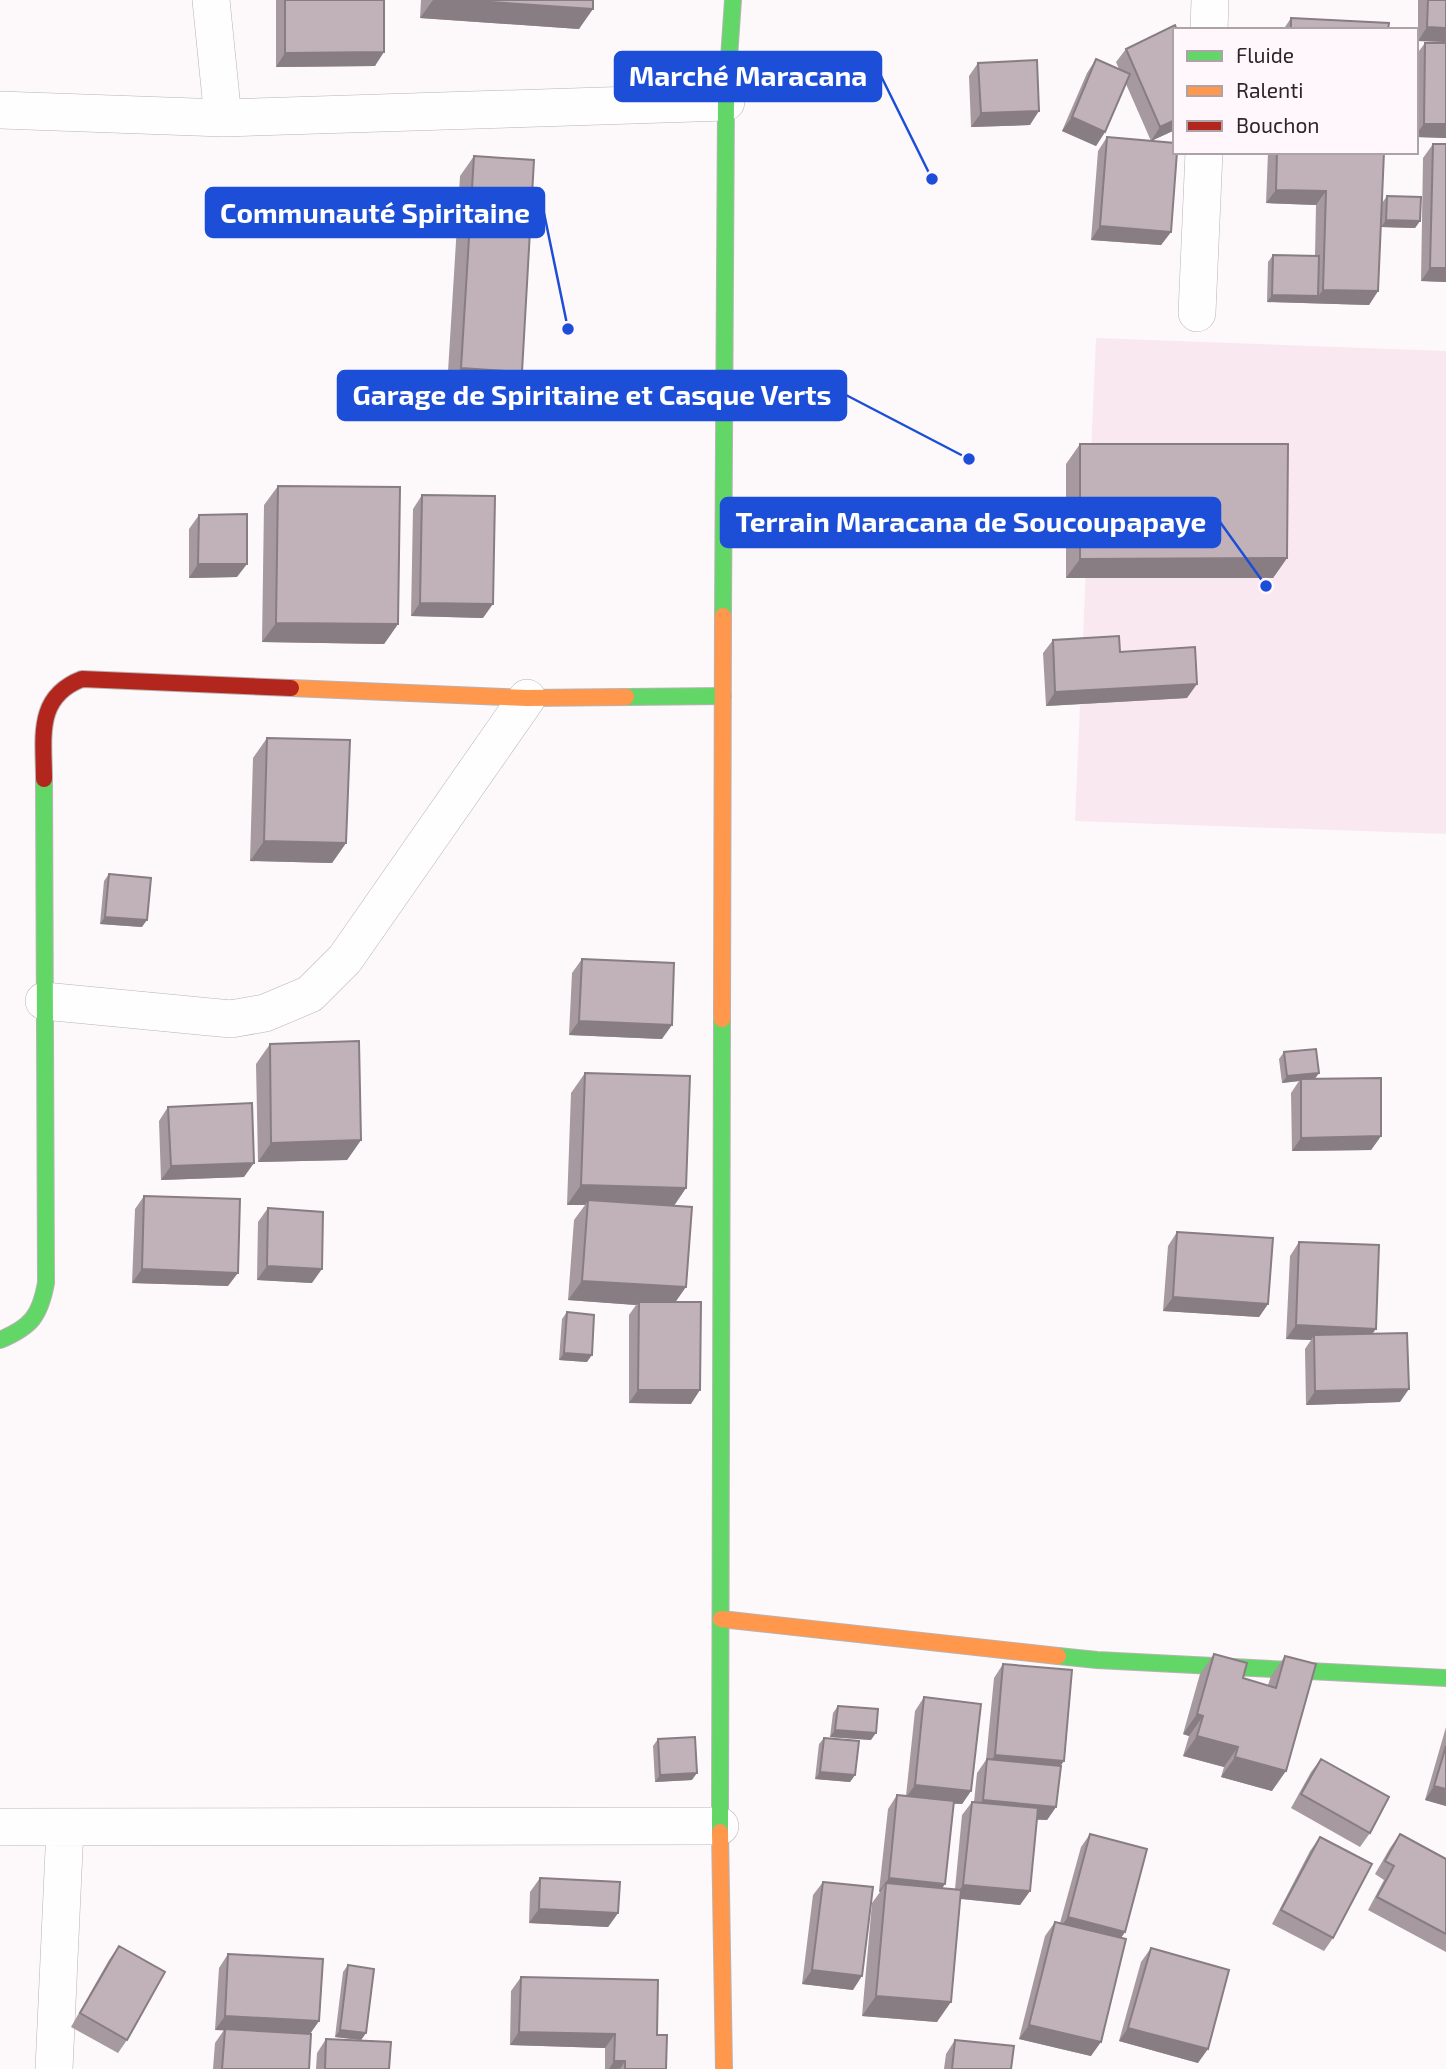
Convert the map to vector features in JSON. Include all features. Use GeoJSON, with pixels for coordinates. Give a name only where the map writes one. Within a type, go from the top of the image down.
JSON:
{"type":"FeatureCollection","features":[{"type":"Feature","properties":{"kind":"main road"},"geometry":{"type":"LineString","coordinates":[[724,2069],[720,1826],[723,696],[726,102],[733,0]]}},
{"type":"Feature","properties":{"kind":"main road"},"geometry":{"type":"LineString","coordinates":[[0,1340],[19,1333],[33,1322],[42,1307],[46,1283],[44,719],[54,697],[65,685],[82,679],[527,698],[723,696]]}},
{"type":"Feature","properties":{"kind":"main road"},"geometry":{"type":"LineString","coordinates":[[721,1619],[1097,1660],[1446,1678]]}},
{"type":"Feature","properties":{"kind":"street"},"geometry":{"type":"LineString","coordinates":[[211,0],[223,118]]}},
{"type":"Feature","properties":{"kind":"street"},"geometry":{"type":"LineString","coordinates":[[1209,28],[1210,0]]}},
{"type":"Feature","properties":{"kind":"street"},"geometry":{"type":"LineString","coordinates":[[0,110],[223,118],[726,102]]}},
{"type":"Feature","properties":{"kind":"street"},"geometry":{"type":"LineString","coordinates":[[1197,313],[1204,154]]}},
{"type":"Feature","properties":{"kind":"street"},"geometry":{"type":"LineString","coordinates":[[44,1001],[231,1019],[265,1013],[310,994],[345,958],[527,698]]}},
{"type":"Feature","properties":{"kind":"street"},"geometry":{"type":"LineString","coordinates":[[0,1827],[720,1826]]}},
{"type":"Feature","properties":{"kind":"street"},"geometry":{"type":"LineString","coordinates":[[54,2069],[65,1828]]}},
{"type":"Feature","properties":{"kind":"shaded area"},"geometry":{"type":"Polygon","coordinates":[[[1096,338],[1446,351],[1446,834],[1075,821],[1096,338]]]}},
{"type":"Feature","properties":{"kind":"building"},"geometry":{"type":"Polygon","coordinates":[[[285,0],[384,0],[384,52],[285,53],[285,0]]]}},
{"type":"Feature","properties":{"kind":"building"},"geometry":{"type":"Polygon","coordinates":[[[461,0],[593,0],[593,9],[461,0]]]}},
{"type":"Feature","properties":{"kind":"building"},"geometry":{"type":"Polygon","coordinates":[[[1428,0],[1446,0],[1446,28],[1427,27],[1428,0]]]}},
{"type":"Feature","properties":{"kind":"building"},"geometry":{"type":"Polygon","coordinates":[[[1291,18],[1389,23],[1388,28],[1291,28],[1291,18]]]}},
{"type":"Feature","properties":{"kind":"building"},"geometry":{"type":"Polygon","coordinates":[[[1175,25],[1173,121],[1160,127],[1126,49],[1175,25]]]}},
{"type":"Feature","properties":{"kind":"building"},"geometry":{"type":"Polygon","coordinates":[[[1425,43],[1446,43],[1446,124],[1424,124],[1425,43]]]}},
{"type":"Feature","properties":{"kind":"building"},"geometry":{"type":"Polygon","coordinates":[[[1096,59],[1130,74],[1105,132],[1072,117],[1096,59]]]}},
{"type":"Feature","properties":{"kind":"building"},"geometry":{"type":"Polygon","coordinates":[[[1037,60],[1039,111],[981,113],[978,63],[1037,60]]]}},
{"type":"Feature","properties":{"kind":"building"},"geometry":{"type":"Polygon","coordinates":[[[1107,137],[1173,143],[1173,154],[1177,154],[1171,232],[1100,226],[1107,137]]]}},
{"type":"Feature","properties":{"kind":"building"},"geometry":{"type":"Polygon","coordinates":[[[1433,144],[1446,144],[1446,268],[1430,268],[1433,144]]]}},
{"type":"Feature","properties":{"kind":"building"},"geometry":{"type":"Polygon","coordinates":[[[1277,154],[1384,154],[1378,291],[1323,290],[1326,191],[1276,190],[1277,154]]]}},
{"type":"Feature","properties":{"kind":"building"},"geometry":{"type":"Polygon","coordinates":[[[474,156],[534,160],[522,372],[461,368],[474,156]]]}},
{"type":"Feature","properties":{"kind":"building"},"geometry":{"type":"Polygon","coordinates":[[[1387,196],[1421,197],[1420,221],[1386,220],[1387,196]]]}},
{"type":"Feature","properties":{"kind":"building"},"geometry":{"type":"Polygon","coordinates":[[[1273,255],[1319,256],[1318,296],[1272,295],[1273,255]]]}},
{"type":"Feature","properties":{"kind":"building"},"geometry":{"type":"Polygon","coordinates":[[[1080,444],[1288,444],[1287,558],[1080,559],[1080,444]]]}},
{"type":"Feature","properties":{"kind":"building"},"geometry":{"type":"Polygon","coordinates":[[[278,486],[400,487],[398,624],[276,623],[278,486]]]}},
{"type":"Feature","properties":{"kind":"building"},"geometry":{"type":"Polygon","coordinates":[[[422,495],[495,496],[493,604],[420,603],[422,495]]]}},
{"type":"Feature","properties":{"kind":"building"},"geometry":{"type":"Polygon","coordinates":[[[247,514],[247,564],[198,564],[199,515],[247,514]]]}},
{"type":"Feature","properties":{"kind":"building"},"geometry":{"type":"Polygon","coordinates":[[[1119,636],[1120,652],[1195,647],[1197,684],[1055,692],[1053,640],[1119,636]]]}},
{"type":"Feature","properties":{"kind":"building"},"geometry":{"type":"Polygon","coordinates":[[[267,738],[350,740],[346,843],[264,841],[267,738]]]}},
{"type":"Feature","properties":{"kind":"building"},"geometry":{"type":"Polygon","coordinates":[[[109,874],[151,878],[147,920],[105,917],[109,874]]]}},
{"type":"Feature","properties":{"kind":"building"},"geometry":{"type":"Polygon","coordinates":[[[582,959],[674,963],[672,1025],[579,1021],[582,959]]]}},
{"type":"Feature","properties":{"kind":"building"},"geometry":{"type":"Polygon","coordinates":[[[359,1041],[361,1140],[271,1143],[270,1044],[359,1041]]]}},
{"type":"Feature","properties":{"kind":"building"},"geometry":{"type":"Polygon","coordinates":[[[1316,1049],[1319,1073],[1287,1076],[1284,1052],[1316,1049]]]}},
{"type":"Feature","properties":{"kind":"building"},"geometry":{"type":"Polygon","coordinates":[[[585,1073],[690,1076],[686,1188],[581,1185],[585,1073]]]}},
{"type":"Feature","properties":{"kind":"building"},"geometry":{"type":"Polygon","coordinates":[[[1381,1078],[1381,1136],[1301,1138],[1301,1079],[1381,1078]]]}},
{"type":"Feature","properties":{"kind":"building"},"geometry":{"type":"Polygon","coordinates":[[[252,1103],[254,1163],[171,1166],[168,1107],[252,1103]]]}},
{"type":"Feature","properties":{"kind":"building"},"geometry":{"type":"Polygon","coordinates":[[[144,1196],[240,1199],[238,1273],[142,1269],[144,1196]]]}},
{"type":"Feature","properties":{"kind":"building"},"geometry":{"type":"Polygon","coordinates":[[[588,1200],[692,1207],[686,1287],[582,1281],[588,1200]]]}},
{"type":"Feature","properties":{"kind":"building"},"geometry":{"type":"Polygon","coordinates":[[[268,1208],[323,1212],[322,1269],[267,1266],[268,1208]]]}},
{"type":"Feature","properties":{"kind":"building"},"geometry":{"type":"Polygon","coordinates":[[[1177,1232],[1273,1238],[1268,1304],[1173,1297],[1177,1232]]]}},
{"type":"Feature","properties":{"kind":"building"},"geometry":{"type":"Polygon","coordinates":[[[1299,1242],[1379,1245],[1376,1329],[1296,1325],[1299,1242]]]}},
{"type":"Feature","properties":{"kind":"building"},"geometry":{"type":"Polygon","coordinates":[[[639,1302],[701,1302],[700,1390],[638,1390],[639,1302]]]}},
{"type":"Feature","properties":{"kind":"building"},"geometry":{"type":"Polygon","coordinates":[[[567,1312],[594,1315],[592,1355],[564,1353],[567,1312]]]}},
{"type":"Feature","properties":{"kind":"building"},"geometry":{"type":"Polygon","coordinates":[[[1407,1333],[1409,1389],[1315,1391],[1314,1335],[1407,1333]]]}},
{"type":"Feature","properties":{"kind":"building"},"geometry":{"type":"Polygon","coordinates":[[[1214,1654],[1247,1663],[1243,1678],[1276,1688],[1285,1656],[1316,1664],[1286,1771],[1235,1757],[1238,1747],[1197,1736],[1203,1716],[1197,1714],[1214,1654]]]}},
{"type":"Feature","properties":{"kind":"building"},"geometry":{"type":"Polygon","coordinates":[[[1003,1664],[1072,1670],[1064,1761],[995,1755],[1003,1664]]]}},
{"type":"Feature","properties":{"kind":"building"},"geometry":{"type":"Polygon","coordinates":[[[924,1697],[981,1704],[971,1791],[915,1785],[924,1697]]]}},
{"type":"Feature","properties":{"kind":"building"},"geometry":{"type":"Polygon","coordinates":[[[838,1706],[878,1709],[876,1733],[835,1730],[838,1706]]]}},
{"type":"Feature","properties":{"kind":"building"},"geometry":{"type":"Polygon","coordinates":[[[695,1737],[697,1773],[660,1775],[658,1739],[695,1737]]]}},
{"type":"Feature","properties":{"kind":"building"},"geometry":{"type":"Polygon","coordinates":[[[824,1738],[859,1741],[855,1775],[820,1772],[824,1738]]]}},
{"type":"Feature","properties":{"kind":"building"},"geometry":{"type":"Polygon","coordinates":[[[1446,1746],[1446,1789],[1434,1786],[1446,1746]]]}},
{"type":"Feature","properties":{"kind":"building"},"geometry":{"type":"Polygon","coordinates":[[[987,1759],[1061,1766],[1056,1807],[983,1800],[987,1759]]]}},
{"type":"Feature","properties":{"kind":"building"},"geometry":{"type":"Polygon","coordinates":[[[1321,1759],[1389,1797],[1370,1833],[1301,1794],[1321,1759]]]}},
{"type":"Feature","properties":{"kind":"building"},"geometry":{"type":"Polygon","coordinates":[[[897,1795],[954,1801],[945,1884],[889,1878],[897,1795]]]}},
{"type":"Feature","properties":{"kind":"building"},"geometry":{"type":"Polygon","coordinates":[[[972,1802],[1038,1808],[1030,1891],[963,1885],[972,1802]]]}},
{"type":"Feature","properties":{"kind":"building"},"geometry":{"type":"Polygon","coordinates":[[[1090,1834],[1147,1849],[1125,1932],[1068,1917],[1090,1834]]]}},
{"type":"Feature","properties":{"kind":"building"},"geometry":{"type":"Polygon","coordinates":[[[1400,1834],[1446,1859],[1446,1934],[1377,1897],[1394,1866],[1385,1861],[1400,1834]]]}},
{"type":"Feature","properties":{"kind":"building"},"geometry":{"type":"Polygon","coordinates":[[[1320,1837],[1372,1864],[1333,1938],[1281,1910],[1320,1837]]]}},
{"type":"Feature","properties":{"kind":"building"},"geometry":{"type":"Polygon","coordinates":[[[540,1878],[620,1882],[618,1913],[539,1909],[540,1878]]]}},
{"type":"Feature","properties":{"kind":"building"},"geometry":{"type":"Polygon","coordinates":[[[823,1882],[873,1887],[862,1976],[812,1970],[823,1882]]]}},
{"type":"Feature","properties":{"kind":"building"},"geometry":{"type":"Polygon","coordinates":[[[886,1883],[961,1890],[951,2002],[876,1996],[886,1883]]]}},
{"type":"Feature","properties":{"kind":"building"},"geometry":{"type":"Polygon","coordinates":[[[1055,1922],[1126,1939],[1101,2042],[1029,2025],[1055,1922]]]}},
{"type":"Feature","properties":{"kind":"building"},"geometry":{"type":"Polygon","coordinates":[[[119,1946],[165,1972],[127,2040],[80,2013],[119,1946]]]}},
{"type":"Feature","properties":{"kind":"building"},"geometry":{"type":"Polygon","coordinates":[[[1151,1948],[1229,1970],[1208,2049],[1128,2028],[1151,1948]]]}},
{"type":"Feature","properties":{"kind":"building"},"geometry":{"type":"Polygon","coordinates":[[[228,1954],[323,1959],[319,2021],[225,2016],[228,1954]]]}},
{"type":"Feature","properties":{"kind":"building"},"geometry":{"type":"Polygon","coordinates":[[[348,1965],[374,1969],[366,2033],[340,2030],[348,1965]]]}},
{"type":"Feature","properties":{"kind":"building"},"geometry":{"type":"Polygon","coordinates":[[[521,1977],[658,1980],[657,2035],[667,2035],[666,2069],[625,2069],[625,2061],[614,2061],[615,2034],[519,2032],[521,1977]]]}},
{"type":"Feature","properties":{"kind":"building"},"geometry":{"type":"Polygon","coordinates":[[[225,2029],[311,2034],[309,2069],[222,2069],[225,2029]]]}},
{"type":"Feature","properties":{"kind":"building"},"geometry":{"type":"Polygon","coordinates":[[[326,2039],[391,2042],[389,2069],[325,2069],[326,2039]]]}},
{"type":"Feature","properties":{"kind":"building"},"geometry":{"type":"Polygon","coordinates":[[[955,2040],[1014,2046],[1011,2069],[952,2069],[955,2040]]]}},
{"type":"Feature","properties":{"kind":"traffic: fast"},"geometry":{"type":"LineString","coordinates":[[723,616],[726,102],[733,0]]}},
{"type":"Feature","properties":{"kind":"traffic: fast"},"geometry":{"type":"LineString","coordinates":[[626,697],[723,696]]}},
{"type":"Feature","properties":{"kind":"traffic: fast"},"geometry":{"type":"LineString","coordinates":[[0,1340],[27,1325],[32,1319],[41,1304],[46,1283],[44,779]]}},
{"type":"Feature","properties":{"kind":"traffic: fast"},"geometry":{"type":"LineString","coordinates":[[720,1832],[722,1019]]}},
{"type":"Feature","properties":{"kind":"traffic: fast"},"geometry":{"type":"LineString","coordinates":[[1058,1656],[1446,1678]]}},
{"type":"Feature","properties":{"kind":"traffic: slow"},"geometry":{"type":"LineString","coordinates":[[722,1019],[723,616]]}},
{"type":"Feature","properties":{"kind":"traffic: slow"},"geometry":{"type":"LineString","coordinates":[[291,688],[527,698],[626,697]]}},
{"type":"Feature","properties":{"kind":"traffic: slow"},"geometry":{"type":"LineString","coordinates":[[721,1619],[1058,1656]]}},
{"type":"Feature","properties":{"kind":"traffic: slow"},"geometry":{"type":"LineString","coordinates":[[720,1832],[724,2069]]}},
{"type":"Feature","properties":{"kind":"traffic: jam"},"geometry":{"type":"LineString","coordinates":[[44,779],[44,734],[49,708],[56,696],[82,679],[291,688]]}},
{"type":"Feature","properties":{"kind":"place","name":"Marché Maracana"},"geometry":{"type":"Point","coordinates":[932,179]}},
{"type":"Feature","properties":{"kind":"place","name":"Communauté Spiritaine"},"geometry":{"type":"Point","coordinates":[568,329]}},
{"type":"Feature","properties":{"kind":"place","name":"Garage de Spiritaine et Casque Verts"},"geometry":{"type":"Point","coordinates":[969,459]}},
{"type":"Feature","properties":{"kind":"place","name":"Terrain Maracana de Soucoupapaye"},"geometry":{"type":"Point","coordinates":[1266,586]}}]}
